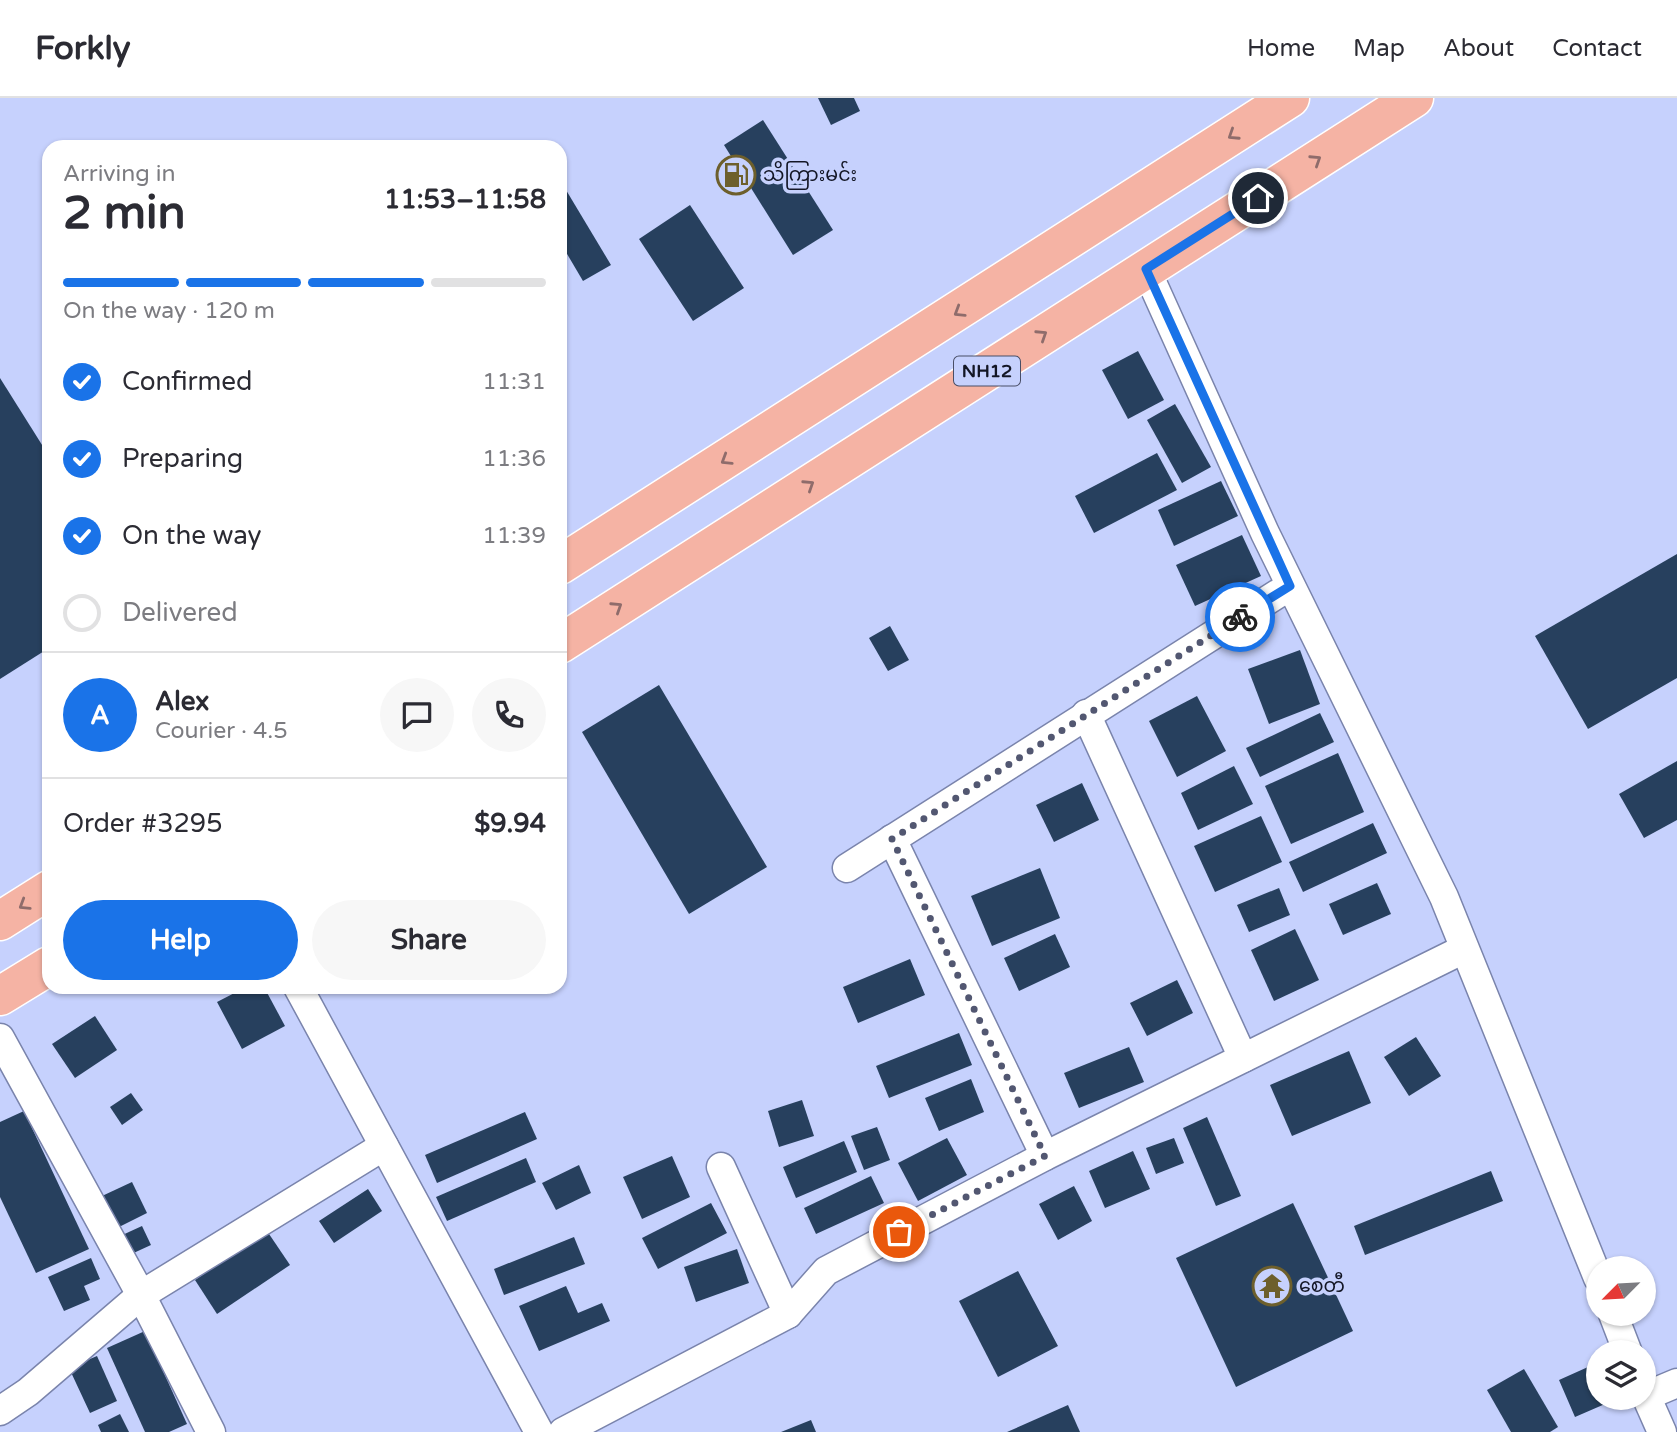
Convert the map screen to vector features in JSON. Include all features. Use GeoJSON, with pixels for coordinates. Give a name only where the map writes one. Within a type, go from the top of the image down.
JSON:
{"type":"FeatureCollection","features":[{"type":"Feature","properties":{"kind":"highway"},"geometry":{"type":"LineString","coordinates":[[567,561],[1290,98]]}},
{"type":"Feature","properties":{"kind":"highway","name":"NH12"},"geometry":{"type":"LineString","coordinates":[[567,640],[1414,98]]}},
{"type":"Feature","properties":{"kind":"highway"},"geometry":{"type":"LineString","coordinates":[[0,921],[42,894]]}},
{"type":"Feature","properties":{"kind":"highway"},"geometry":{"type":"LineString","coordinates":[[0,996],[42,970]]}},
{"type":"Feature","properties":{"kind":"street"},"geometry":{"type":"LineString","coordinates":[[1146,269],[1290,586],[1444,897],[1589,1256]]}},
{"type":"Feature","properties":{"kind":"street"},"geometry":{"type":"LineString","coordinates":[[847,868],[1290,586]]}},
{"type":"Feature","properties":{"kind":"street"},"geometry":{"type":"LineString","coordinates":[[1086,714],[1243,1058]]}},
{"type":"Feature","properties":{"kind":"street"},"geometry":{"type":"LineString","coordinates":[[892,839],[1045,1156]]}},
{"type":"Feature","properties":{"kind":"street"},"geometry":{"type":"LineString","coordinates":[[563,1432],[788,1314],[827,1271],[1045,1156],[1464,949]]}},
{"type":"Feature","properties":{"kind":"street"},"geometry":{"type":"LineString","coordinates":[[302,994],[539,1432]]}},
{"type":"Feature","properties":{"kind":"street"},"geometry":{"type":"LineString","coordinates":[[0,1038],[141,1295],[211,1432]]}},
{"type":"Feature","properties":{"kind":"street"},"geometry":{"type":"LineString","coordinates":[[0,1411],[28,1392],[141,1295],[384,1146]]}},
{"type":"Feature","properties":{"kind":"street"},"geometry":{"type":"LineString","coordinates":[[721,1167],[788,1314]]}},
{"type":"Feature","properties":{"kind":"street"},"geometry":{"type":"LineString","coordinates":[[1656,1389],[1677,1383]]}},
{"type":"Feature","properties":{"kind":"street"},"geometry":{"type":"LineString","coordinates":[[1651,1410],[1657,1430]]}},
{"type":"Feature","properties":{"kind":"building"},"geometry":{"type":"Polygon","coordinates":[[[818,98],[854,98],[860,111],[831,125],[818,98]]]}},
{"type":"Feature","properties":{"kind":"building"},"geometry":{"type":"Polygon","coordinates":[[[763,120],[833,230],[793,255],[724,145],[763,120]]]}},
{"type":"Feature","properties":{"kind":"building"},"geometry":{"type":"Polygon","coordinates":[[[567,192],[611,265],[583,281],[567,254],[567,192]]]}},
{"type":"Feature","properties":{"kind":"building"},"geometry":{"type":"Polygon","coordinates":[[[690,205],[744,288],[693,321],[639,239],[690,205]]]}},
{"type":"Feature","properties":{"kind":"building"},"geometry":{"type":"Polygon","coordinates":[[[1138,351],[1164,400],[1128,419],[1102,370],[1138,351]]]}},
{"type":"Feature","properties":{"kind":"building"},"geometry":{"type":"Polygon","coordinates":[[[0,378],[42,445],[42,652],[0,679],[0,378]]]}},
{"type":"Feature","properties":{"kind":"building"},"geometry":{"type":"Polygon","coordinates":[[[1175,404],[1211,467],[1182,483],[1147,420],[1175,404]]]}},
{"type":"Feature","properties":{"kind":"building"},"geometry":{"type":"Polygon","coordinates":[[[1157,453],[1177,490],[1094,533],[1075,496],[1157,453]]]}},
{"type":"Feature","properties":{"kind":"building"},"geometry":{"type":"Polygon","coordinates":[[[1221,481],[1238,516],[1174,546],[1158,510],[1221,481]]]}},
{"type":"Feature","properties":{"kind":"building"},"geometry":{"type":"Polygon","coordinates":[[[1242,535],[1261,576],[1195,606],[1176,565],[1242,535]]]}},
{"type":"Feature","properties":{"kind":"building"},"geometry":{"type":"Polygon","coordinates":[[[1677,554],[1677,678],[1588,729],[1535,636],[1677,554]]]}},
{"type":"Feature","properties":{"kind":"building"},"geometry":{"type":"Polygon","coordinates":[[[890,626],[909,660],[888,671],[869,638],[890,626]]]}},
{"type":"Feature","properties":{"kind":"building"},"geometry":{"type":"Polygon","coordinates":[[[1300,650],[1320,704],[1269,724],[1248,669],[1300,650]]]}},
{"type":"Feature","properties":{"kind":"building"},"geometry":{"type":"Polygon","coordinates":[[[659,685],[767,867],[689,914],[582,732],[659,685]]]}},
{"type":"Feature","properties":{"kind":"building"},"geometry":{"type":"Polygon","coordinates":[[[1197,696],[1226,751],[1177,777],[1149,721],[1197,696]]]}},
{"type":"Feature","properties":{"kind":"building"},"geometry":{"type":"Polygon","coordinates":[[[1320,713],[1334,742],[1260,777],[1246,748],[1320,713]]]}},
{"type":"Feature","properties":{"kind":"building"},"geometry":{"type":"Polygon","coordinates":[[[1338,753],[1364,812],[1291,844],[1265,786],[1338,753]]]}},
{"type":"Feature","properties":{"kind":"building"},"geometry":{"type":"Polygon","coordinates":[[[1677,761],[1677,820],[1644,838],[1619,794],[1677,761]]]}},
{"type":"Feature","properties":{"kind":"building"},"geometry":{"type":"Polygon","coordinates":[[[1234,766],[1253,804],[1198,830],[1181,793],[1234,766]]]}},
{"type":"Feature","properties":{"kind":"building"},"geometry":{"type":"Polygon","coordinates":[[[1082,783],[1099,820],[1054,842],[1036,805],[1082,783]]]}},
{"type":"Feature","properties":{"kind":"building"},"geometry":{"type":"Polygon","coordinates":[[[1261,816],[1282,862],[1215,892],[1194,846],[1261,816]]]}},
{"type":"Feature","properties":{"kind":"building"},"geometry":{"type":"Polygon","coordinates":[[[1373,823],[1387,853],[1303,892],[1289,862],[1373,823]]]}},
{"type":"Feature","properties":{"kind":"building"},"geometry":{"type":"Polygon","coordinates":[[[1040,868],[1060,918],[992,946],[971,896],[1040,868]]]}},
{"type":"Feature","properties":{"kind":"building"},"geometry":{"type":"Polygon","coordinates":[[[1377,883],[1391,914],[1343,935],[1329,904],[1377,883]]]}},
{"type":"Feature","properties":{"kind":"building"},"geometry":{"type":"Polygon","coordinates":[[[1279,888],[1290,915],[1249,932],[1237,905],[1279,888]]]}},
{"type":"Feature","properties":{"kind":"building"},"geometry":{"type":"Polygon","coordinates":[[[1295,929],[1319,980],[1274,1001],[1251,950],[1295,929]]]}},
{"type":"Feature","properties":{"kind":"building"},"geometry":{"type":"Polygon","coordinates":[[[1055,934],[1070,967],[1019,991],[1004,958],[1055,934]]]}},
{"type":"Feature","properties":{"kind":"building"},"geometry":{"type":"Polygon","coordinates":[[[910,959],[925,995],[858,1023],[843,987],[910,959]]]}},
{"type":"Feature","properties":{"kind":"building"},"geometry":{"type":"Polygon","coordinates":[[[1177,980],[1193,1013],[1147,1036],[1130,1003],[1177,980]]]}},
{"type":"Feature","properties":{"kind":"building"},"geometry":{"type":"Polygon","coordinates":[[[232,994],[268,994],[285,1026],[242,1049],[217,1002],[232,994]]]}},
{"type":"Feature","properties":{"kind":"building"},"geometry":{"type":"Polygon","coordinates":[[[95,1016],[117,1050],[75,1078],[52,1044],[95,1016]]]}},
{"type":"Feature","properties":{"kind":"building"},"geometry":{"type":"Polygon","coordinates":[[[959,1033],[972,1065],[889,1098],[876,1066],[959,1033]]]}},
{"type":"Feature","properties":{"kind":"building"},"geometry":{"type":"Polygon","coordinates":[[[1416,1037],[1441,1076],[1409,1096],[1384,1057],[1416,1037]]]}},
{"type":"Feature","properties":{"kind":"building"},"geometry":{"type":"Polygon","coordinates":[[[1129,1047],[1144,1082],[1079,1108],[1064,1073],[1129,1047]]]}},
{"type":"Feature","properties":{"kind":"building"},"geometry":{"type":"Polygon","coordinates":[[[1349,1051],[1371,1103],[1292,1136],[1270,1085],[1349,1051]]]}},
{"type":"Feature","properties":{"kind":"building"},"geometry":{"type":"Polygon","coordinates":[[[971,1079],[984,1112],[939,1131],[925,1098],[971,1079]]]}},
{"type":"Feature","properties":{"kind":"building"},"geometry":{"type":"Polygon","coordinates":[[[131,1093],[143,1110],[122,1125],[110,1107],[131,1093]]]}},
{"type":"Feature","properties":{"kind":"building"},"geometry":{"type":"Polygon","coordinates":[[[802,1100],[814,1136],[779,1147],[768,1111],[802,1100]]]}},
{"type":"Feature","properties":{"kind":"building"},"geometry":{"type":"Polygon","coordinates":[[[24,1111],[89,1249],[36,1273],[0,1197],[0,1122],[24,1111]]]}},
{"type":"Feature","properties":{"kind":"building"},"geometry":{"type":"Polygon","coordinates":[[[525,1112],[537,1139],[437,1183],[425,1155],[525,1112]]]}},
{"type":"Feature","properties":{"kind":"building"},"geometry":{"type":"Polygon","coordinates":[[[1207,1117],[1241,1196],[1216,1206],[1183,1128],[1207,1117]]]}},
{"type":"Feature","properties":{"kind":"building"},"geometry":{"type":"Polygon","coordinates":[[[877,1127],[890,1160],[864,1170],[851,1136],[877,1127]]]}},
{"type":"Feature","properties":{"kind":"building"},"geometry":{"type":"Polygon","coordinates":[[[947,1138],[967,1175],[918,1201],[898,1163],[947,1138]]]}},
{"type":"Feature","properties":{"kind":"building"},"geometry":{"type":"Polygon","coordinates":[[[1174,1138],[1184,1163],[1156,1174],[1146,1148],[1174,1138]]]}},
{"type":"Feature","properties":{"kind":"building"},"geometry":{"type":"Polygon","coordinates":[[[844,1141],[857,1172],[796,1198],[783,1167],[844,1141]]]}},
{"type":"Feature","properties":{"kind":"building"},"geometry":{"type":"Polygon","coordinates":[[[1133,1151],[1150,1189],[1105,1208],[1089,1171],[1133,1151]]]}},
{"type":"Feature","properties":{"kind":"building"},"geometry":{"type":"Polygon","coordinates":[[[672,1156],[690,1197],[642,1219],[623,1177],[672,1156]]]}},
{"type":"Feature","properties":{"kind":"building"},"geometry":{"type":"Polygon","coordinates":[[[526,1158],[536,1182],[447,1221],[436,1197],[526,1158]]]}},
{"type":"Feature","properties":{"kind":"building"},"geometry":{"type":"Polygon","coordinates":[[[579,1165],[591,1193],[556,1210],[542,1183],[579,1165]]]}},
{"type":"Feature","properties":{"kind":"building"},"geometry":{"type":"Polygon","coordinates":[[[1491,1171],[1503,1201],[1365,1255],[1354,1226],[1491,1171]]]}},
{"type":"Feature","properties":{"kind":"building"},"geometry":{"type":"Polygon","coordinates":[[[871,1176],[884,1203],[816,1234],[804,1208],[871,1176]]]}},
{"type":"Feature","properties":{"kind":"building"},"geometry":{"type":"Polygon","coordinates":[[[132,1182],[147,1213],[117,1228],[102,1196],[132,1182]]]}},
{"type":"Feature","properties":{"kind":"building"},"geometry":{"type":"Polygon","coordinates":[[[1074,1186],[1092,1221],[1058,1240],[1039,1204],[1074,1186]]]}},
{"type":"Feature","properties":{"kind":"building"},"geometry":{"type":"Polygon","coordinates":[[[368,1189],[382,1211],[334,1243],[319,1221],[368,1189]]]}},
{"type":"Feature","properties":{"kind":"building"},"geometry":{"type":"Polygon","coordinates":[[[711,1203],[727,1233],[658,1269],[642,1238],[711,1203]]]}},
{"type":"Feature","properties":{"kind":"building"},"geometry":{"type":"Polygon","coordinates":[[[1293,1203],[1353,1331],[1236,1387],[1176,1258],[1293,1203]]]}},
{"type":"Feature","properties":{"kind":"building"},"geometry":{"type":"Polygon","coordinates":[[[142,1226],[151,1245],[127,1256],[118,1237],[142,1226]]]}},
{"type":"Feature","properties":{"kind":"building"},"geometry":{"type":"Polygon","coordinates":[[[267,1231],[290,1265],[217,1314],[195,1280],[267,1231]]]}},
{"type":"Feature","properties":{"kind":"building"},"geometry":{"type":"Polygon","coordinates":[[[574,1237],[585,1264],[504,1295],[494,1269],[574,1237]]]}},
{"type":"Feature","properties":{"kind":"building"},"geometry":{"type":"Polygon","coordinates":[[[737,1249],[749,1283],[696,1302],[684,1267],[737,1249]]]}},
{"type":"Feature","properties":{"kind":"building"},"geometry":{"type":"Polygon","coordinates":[[[91,1258],[100,1279],[84,1286],[90,1300],[64,1311],[48,1277],[91,1258]]]}},
{"type":"Feature","properties":{"kind":"building"},"geometry":{"type":"Polygon","coordinates":[[[1018,1271],[1058,1346],[998,1377],[959,1301],[1018,1271]]]}},
{"type":"Feature","properties":{"kind":"building"},"geometry":{"type":"Polygon","coordinates":[[[566,1286],[578,1313],[602,1303],[610,1321],[539,1351],[519,1306],[566,1286]]]}},
{"type":"Feature","properties":{"kind":"building"},"geometry":{"type":"Polygon","coordinates":[[[145,1331],[187,1424],[169,1432],[145,1432],[107,1348],[145,1331]]]}},
{"type":"Feature","properties":{"kind":"building"},"geometry":{"type":"Polygon","coordinates":[[[97,1356],[117,1401],[90,1413],[69,1368],[97,1356]]]}},
{"type":"Feature","properties":{"kind":"building"},"geometry":{"type":"Polygon","coordinates":[[[1586,1368],[1586,1410],[1591,1410],[1575,1417],[1559,1380],[1586,1368]]]}},
{"type":"Feature","properties":{"kind":"building"},"geometry":{"type":"Polygon","coordinates":[[[1524,1369],[1558,1427],[1550,1432],[1511,1432],[1487,1390],[1524,1369]]]}},
{"type":"Feature","properties":{"kind":"building"},"geometry":{"type":"Polygon","coordinates":[[[1068,1405],[1080,1432],[1007,1432],[1068,1405]]]}},
{"type":"Feature","properties":{"kind":"building"},"geometry":{"type":"Polygon","coordinates":[[[120,1414],[129,1432],[101,1432],[98,1425],[120,1414]]]}},
{"type":"Feature","properties":{"kind":"building"},"geometry":{"type":"Polygon","coordinates":[[[811,1420],[816,1432],[781,1432],[811,1420]]]}},
{"type":"Feature","properties":{"kind":"way so far"},"geometry":{"type":"LineString","coordinates":[[899,1232],[1045,1156],[892,839],[1240,617]]}},
{"type":"Feature","properties":{"kind":"place","name":"သိကြားမင်း"},"geometry":{"type":"Point","coordinates":[736,175]}},
{"type":"Feature","properties":{"kind":"place","name":"စေတီ"},"geometry":{"type":"Point","coordinates":[1272,1286]}},
{"type":"Feature","properties":{"kind":"route"},"geometry":{"type":"LineString","coordinates":[[1240,617],[1290,586],[1146,269],[1258,198]]}}]}
